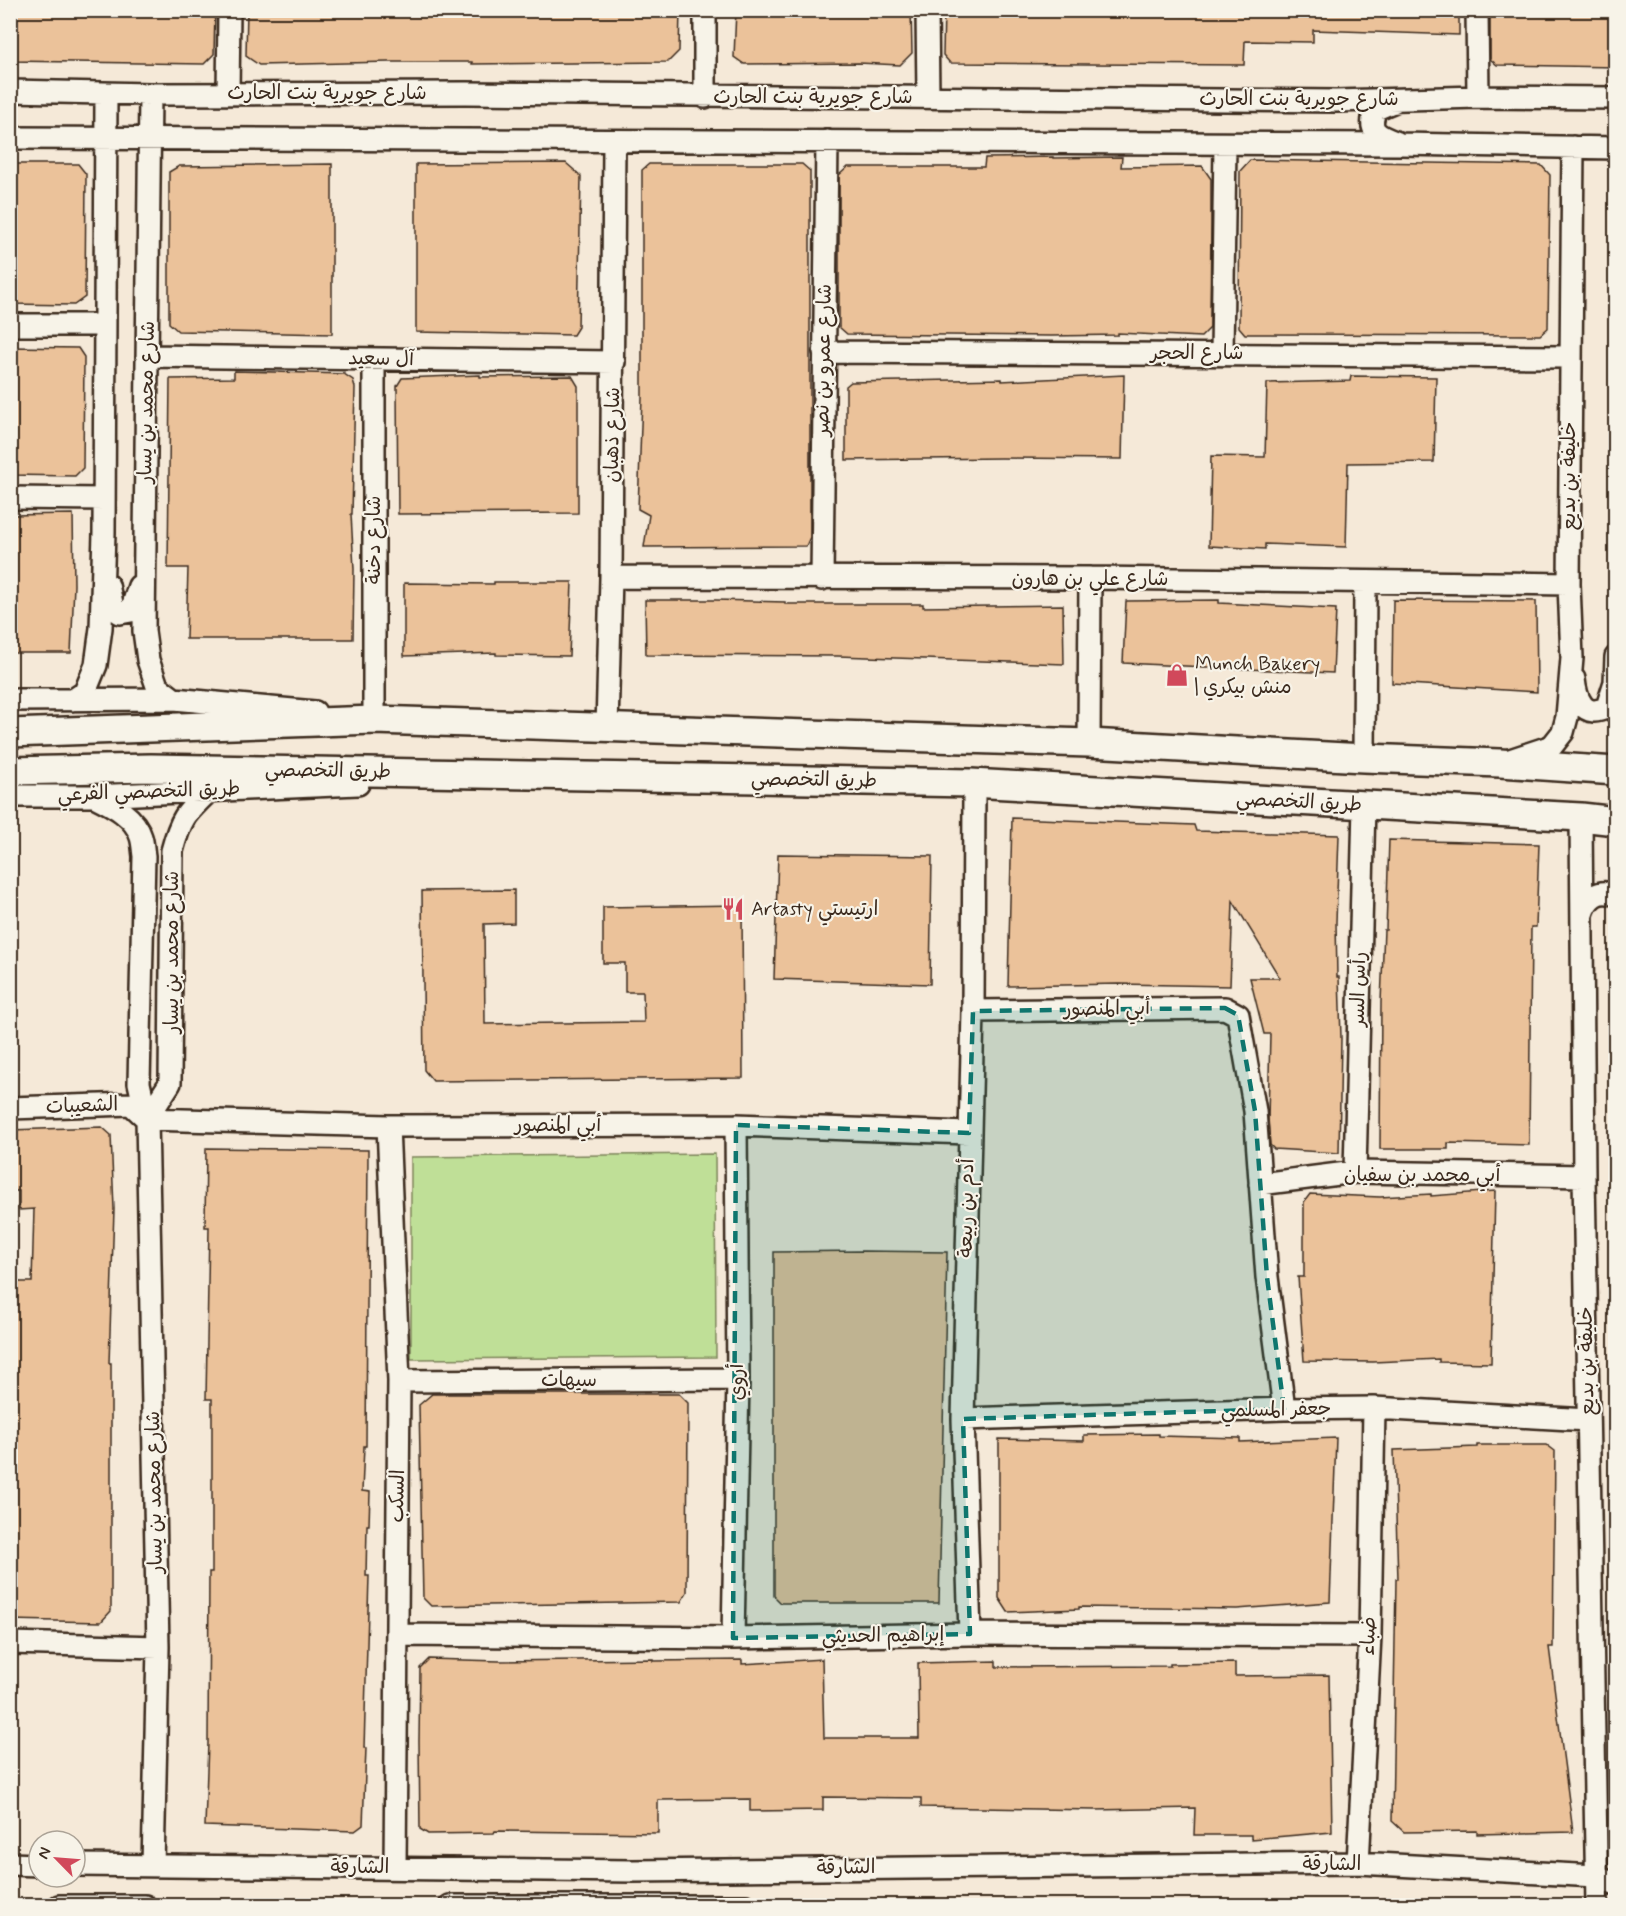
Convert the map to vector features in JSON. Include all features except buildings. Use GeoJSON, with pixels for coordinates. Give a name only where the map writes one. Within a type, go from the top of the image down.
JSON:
{"type":"FeatureCollection","features":[{"type":"Feature","properties":{"kind":"main road"},"geometry":{"type":"LineString","coordinates":[[10,733],[374,720],[1089,743],[1364,759],[1500,763],[1616,771]]}},
{"type":"Feature","properties":{"kind":"main road","name":"طريق التخصصي"},"geometry":{"type":"LineString","coordinates":[[10,771],[151,768],[971,783],[1616,821]]}},
{"type":"Feature","properties":{"kind":"street"},"geometry":{"type":"LineString","coordinates":[[228,94],[229,10]]}},
{"type":"Feature","properties":{"kind":"street"},"geometry":{"type":"LineString","coordinates":[[705,10],[705,97]]}},
{"type":"Feature","properties":{"kind":"street"},"geometry":{"type":"LineString","coordinates":[[927,10],[928,97]]}},
{"type":"Feature","properties":{"kind":"street"},"geometry":{"type":"LineString","coordinates":[[1477,10],[1478,97]]}},
{"type":"Feature","properties":{"kind":"street"},"geometry":{"type":"LineString","coordinates":[[17,91],[86,99],[95,111],[94,121],[88,130],[17,138]]}},
{"type":"Feature","properties":{"kind":"street","name":"شارع جويرية بنت الحارث"},"geometry":{"type":"LineString","coordinates":[[17,91],[106,94],[466,93],[705,97],[1336,101],[1478,97],[1616,98]]}},
{"type":"Feature","properties":{"kind":"street"},"geometry":{"type":"LineString","coordinates":[[73,700],[85,692],[96,665],[101,628],[104,534],[106,94]]}},
{"type":"Feature","properties":{"kind":"street","name":"شارع محمد بن يسار"},"geometry":{"type":"LineString","coordinates":[[150,94],[144,631],[148,660],[157,686],[174,699]]}},
{"type":"Feature","properties":{"kind":"street"},"geometry":{"type":"LineString","coordinates":[[1401,144],[1375,132],[1372,127],[1372,117],[1376,109],[1402,99]]}},
{"type":"Feature","properties":{"kind":"street"},"geometry":{"type":"LineString","coordinates":[[1332,144],[1355,136],[1363,128],[1365,119],[1360,109],[1336,101]]}},
{"type":"Feature","properties":{"kind":"street"},"geometry":{"type":"LineString","coordinates":[[17,138],[1401,144],[1616,148]]}},
{"type":"Feature","properties":{"kind":"street","name":"شارع عمرو بن نصر"},"geometry":{"type":"LineString","coordinates":[[822,579],[827,141]]}},
{"type":"Feature","properties":{"kind":"street","name":"شارع ذهبان"},"geometry":{"type":"LineString","coordinates":[[607,728],[614,362],[614,142]]}},
{"type":"Feature","properties":{"kind":"street"},"geometry":{"type":"LineString","coordinates":[[1222,354],[1225,144]]}},
{"type":"Feature","properties":{"kind":"street"},"geometry":{"type":"LineString","coordinates":[[105,196],[112,158],[121,148],[130,146],[138,149],[144,161],[149,195]]}},
{"type":"Feature","properties":{"kind":"street","name":"خليفة بن بديع"},"geometry":{"type":"LineString","coordinates":[[1500,763],[1552,746],[1563,732],[1567,717],[1572,658],[1569,584],[1573,147]]}},
{"type":"Feature","properties":{"kind":"street"},"geometry":{"type":"LineString","coordinates":[[10,325],[105,325]]}},
{"type":"Feature","properties":{"kind":"street","name":"شارع الحجر"},"geometry":{"type":"LineString","coordinates":[[824,352],[1570,357]]}},
{"type":"Feature","properties":{"kind":"street","name":"آل سعيد"},"geometry":{"type":"LineString","coordinates":[[147,356],[614,362]]}},
{"type":"Feature","properties":{"kind":"street","name":"شارع دخنة"},"geometry":{"type":"LineString","coordinates":[[374,359],[374,720]]}},
{"type":"Feature","properties":{"kind":"street"},"geometry":{"type":"LineString","coordinates":[[10,498],[104,499]]}},
{"type":"Feature","properties":{"kind":"street"},"geometry":{"type":"LineString","coordinates":[[104,534],[110,598],[113,608],[120,613],[131,611],[138,593],[145,533]]}},
{"type":"Feature","properties":{"kind":"street","name":"شارع علي بن هارون"},"geometry":{"type":"LineString","coordinates":[[611,578],[1090,578],[1569,584]]}},
{"type":"Feature","properties":{"kind":"street"},"geometry":{"type":"LineString","coordinates":[[1089,743],[1090,578]]}},
{"type":"Feature","properties":{"kind":"street"},"geometry":{"type":"LineString","coordinates":[[1364,759],[1365,582]]}},
{"type":"Feature","properties":{"kind":"street"},"geometry":{"type":"LineString","coordinates":[[1572,658],[1575,692],[1583,708],[1594,712],[1607,707],[1615,682],[1616,657]]}},
{"type":"Feature","properties":{"kind":"street"},"geometry":{"type":"LineString","coordinates":[[10,700],[174,699],[317,712],[374,720]]}},
{"type":"Feature","properties":{"kind":"street","name":"طريق التخصصي الفرعي"},"geometry":{"type":"LineString","coordinates":[[10,796],[93,796],[419,781],[502,774]]}},
{"type":"Feature","properties":{"kind":"street","name":"أدم بن ربيعة"},"geometry":{"type":"LineString","coordinates":[[970,1634],[963,1419],[973,1011],[974,791],[971,783]]}},
{"type":"Feature","properties":{"kind":"street","name":"شارع محمد بن يسار"},"geometry":{"type":"LineString","coordinates":[[147,1119],[171,1083],[172,851],[178,827],[185,815],[210,790]]}},
{"type":"Feature","properties":{"kind":"street","name":"شارع محمد بن يسار"},"geometry":{"type":"LineString","coordinates":[[93,796],[118,809],[132,822],[141,836],[144,856],[139,1083],[147,1119],[158,1647],[153,1866]]}},
{"type":"Feature","properties":{"kind":"street","name":"رأس السر"},"geometry":{"type":"LineString","coordinates":[[1354,1172],[1364,805]]}},
{"type":"Feature","properties":{"kind":"street","name":"خليفة بن بديع"},"geometry":{"type":"LineString","coordinates":[[1581,818],[1584,1176],[1597,1905]]}},
{"type":"Feature","properties":{"kind":"street"},"geometry":{"type":"LineString","coordinates":[[1582,914],[1586,902],[1595,894],[1607,892],[1616,896]]}},
{"type":"Feature","properties":{"kind":"street","name":"أبي المنصور"},"geometry":{"type":"LineString","coordinates":[[973,1011],[1225,1008],[1238,1015],[1255,1110],[1260,1184]]}},
{"type":"Feature","properties":{"kind":"street","name":"الشعيبات"},"geometry":{"type":"LineString","coordinates":[[10,1108],[131,1104],[147,1119]]}},
{"type":"Feature","properties":{"kind":"street","name":"أبي المنصور"},"geometry":{"type":"LineString","coordinates":[[147,1119],[388,1126],[736,1125],[969,1133]]}},
{"type":"Feature","properties":{"kind":"street","name":"أروي"},"geometry":{"type":"LineString","coordinates":[[733,1638],[738,1379],[736,1125]]}},
{"type":"Feature","properties":{"kind":"street","name":"السكب"},"geometry":{"type":"LineString","coordinates":[[388,1126],[399,1381],[395,1867]]}},
{"type":"Feature","properties":{"kind":"street","name":"أبي محمد بن سفيان"},"geometry":{"type":"LineString","coordinates":[[1260,1184],[1354,1172],[1584,1176]]}},
{"type":"Feature","properties":{"kind":"street"},"geometry":{"type":"LineString","coordinates":[[1260,1184],[1267,1277],[1284,1409]]}},
{"type":"Feature","properties":{"kind":"street","name":"سيهات"},"geometry":{"type":"LineString","coordinates":[[399,1381],[738,1379]]}},
{"type":"Feature","properties":{"kind":"street","name":"جعفر المسلمي"},"geometry":{"type":"LineString","coordinates":[[963,1419],[1374,1408],[1588,1420]]}},
{"type":"Feature","properties":{"kind":"street","name":"ضباء"},"geometry":{"type":"LineString","coordinates":[[1358,1863],[1370,1636],[1374,1408]]}},
{"type":"Feature","properties":{"kind":"street","name":"إبراهيم الحديثي"},"geometry":{"type":"LineString","coordinates":[[397,1635],[733,1638],[970,1634],[1370,1636]]}},
{"type":"Feature","properties":{"kind":"street"},"geometry":{"type":"LineString","coordinates":[[10,1643],[158,1647]]}},
{"type":"Feature","properties":{"kind":"street","name":"الشارقة"},"geometry":{"type":"LineString","coordinates":[[87,1865],[633,1871],[1358,1863],[1596,1876],[1616,1885]]}},
{"type":"Feature","properties":{"kind":"street"},"geometry":{"type":"LineString","coordinates":[[10,1864],[27,1864]]}},
{"type":"Feature","properties":{"kind":"street"},"geometry":{"type":"LineString","coordinates":[[632,1905],[633,1871]]}},
{"type":"Feature","properties":{"kind":"street"},"geometry":{"type":"LineString","coordinates":[[59,1905],[135,1905]]}},
{"type":"Feature","properties":{"kind":"street"},"geometry":{"type":"LineString","coordinates":[[450,1905],[746,1905]]}},
{"type":"Feature","properties":{"kind":"highlighted area"},"geometry":{"type":"Polygon","coordinates":[[[1225,1008],[1238,1015],[1255,1111],[1267,1277],[1284,1409],[963,1419],[970,1634],[733,1638],[736,1125],[969,1133],[973,1011],[1225,1008]]]}},
{"type":"Feature","properties":{"kind":"green space"},"geometry":{"type":"Polygon","coordinates":[[[715,1154],[716,1357],[411,1359],[411,1157],[715,1154]]]}},
{"type":"Feature","properties":{"kind":"place","name":"Munch Bakery | منش بيكري"},"geometry":{"type":"Point","coordinates":[1177,675]}},
{"type":"Feature","properties":{"kind":"place","name":"Artasty ارتيستي"},"geometry":{"type":"Point","coordinates":[733,909]}}]}
